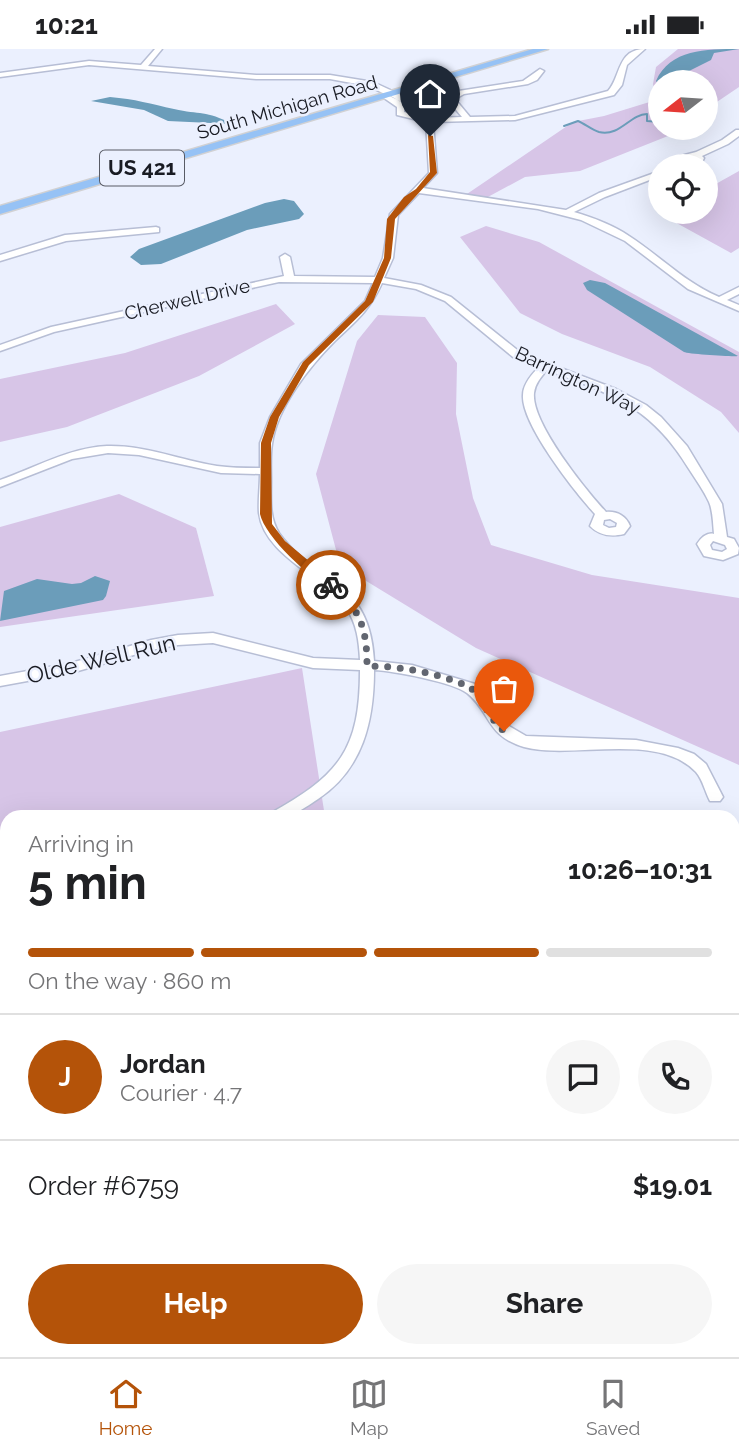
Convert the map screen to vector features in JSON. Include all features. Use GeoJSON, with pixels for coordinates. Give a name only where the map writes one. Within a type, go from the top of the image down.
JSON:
{"type":"FeatureCollection","features":[{"type":"Feature","properties":{"kind":"main road","name":"South Michigan Road"},"geometry":{"type":"LineString","coordinates":[[0,210],[543,49]]}},
{"type":"Feature","properties":{"kind":"street"},"geometry":{"type":"LineString","coordinates":[[144,66],[159,49]]}},
{"type":"Feature","properties":{"kind":"street"},"geometry":{"type":"LineString","coordinates":[[388,95],[401,106],[399,111],[406,116],[428,120],[527,117],[606,95],[617,88],[623,64],[642,49]]}},
{"type":"Feature","properties":{"kind":"street"},"geometry":{"type":"LineString","coordinates":[[0,75],[89,63],[256,77],[330,77],[359,82],[426,110],[429,115],[434,169],[430,178],[407,198],[391,219],[388,258],[369,302],[306,363],[275,417],[266,443],[264,471],[267,525],[281,544],[351,604],[367,638],[366,711],[357,745],[343,769],[314,795],[288,810]]}},
{"type":"Feature","properties":{"kind":"street"},"geometry":{"type":"LineString","coordinates":[[468,119],[451,99],[454,94],[502,88],[532,80],[540,71]]}},
{"type":"Feature","properties":{"kind":"street"},"geometry":{"type":"LineString","coordinates":[[698,154],[725,142],[739,132]]}},
{"type":"Feature","properties":{"kind":"street"},"geometry":{"type":"LineString","coordinates":[[569,212],[591,198],[648,179]]}},
{"type":"Feature","properties":{"kind":"street"},"geometry":{"type":"LineString","coordinates":[[418,190],[476,201],[536,205],[569,212],[627,237],[686,284],[739,308]]}},
{"type":"Feature","properties":{"kind":"street"},"geometry":{"type":"LineString","coordinates":[[0,258],[83,237],[156,230]]}},
{"type":"Feature","properties":{"kind":"street"},"geometry":{"type":"LineString","coordinates":[[0,265],[20,255]]}},
{"type":"Feature","properties":{"kind":"street"},"geometry":{"type":"LineString","coordinates":[[285,257],[289,277]]}},
{"type":"Feature","properties":{"kind":"street","name":"Cherwell Drive"},"geometry":{"type":"LineString","coordinates":[[0,348],[51,330],[289,277],[379,280]]}},
{"type":"Feature","properties":{"kind":"street","name":"Barrington Way"},"geometry":{"type":"LineString","coordinates":[[379,280],[418,287],[441,295],[517,355],[612,391],[642,407],[657,419],[681,446],[716,504],[721,538]]}},
{"type":"Feature","properties":{"kind":"street"},"geometry":{"type":"LineString","coordinates":[[720,300],[739,290]]}},
{"type":"Feature","properties":{"kind":"street"},"geometry":{"type":"LineString","coordinates":[[544,367],[530,387],[528,405],[543,434],[575,482],[603,516]]}},
{"type":"Feature","properties":{"kind":"street"},"geometry":{"type":"LineString","coordinates":[[0,484],[65,458],[92,451],[116,449],[139,451],[224,470],[264,471]]}},
{"type":"Feature","properties":{"kind":"street","name":"Olde Well Run"},"geometry":{"type":"LineString","coordinates":[[0,681],[71,668],[151,645],[212,638],[313,663],[393,666],[470,687],[494,724],[529,743],[670,749],[692,760],[702,769],[715,797]]}},
{"type":"Feature","properties":{"kind":"shaded area"},"geometry":{"type":"Polygon","coordinates":[[[678,49],[739,49],[739,87],[718,101],[718,70],[655,70],[678,49]]]}},
{"type":"Feature","properties":{"kind":"shaded area"},"geometry":{"type":"Polygon","coordinates":[[[648,102],[648,140],[658,140],[580,171],[525,177],[486,198],[464,196],[573,122],[648,102]]]}},
{"type":"Feature","properties":{"kind":"shaded area"},"geometry":{"type":"Polygon","coordinates":[[[739,171],[739,248],[731,253],[678,224],[718,224],[718,183],[739,171]]]}},
{"type":"Feature","properties":{"kind":"shaded area"},"geometry":{"type":"Polygon","coordinates":[[[486,226],[539,242],[739,352],[739,433],[721,412],[650,367],[562,334],[520,313],[460,237],[486,226]]]}},
{"type":"Feature","properties":{"kind":"shaded area"},"geometry":{"type":"Polygon","coordinates":[[[276,304],[295,324],[199,376],[67,427],[0,442],[0,379],[125,353],[276,304]]]}},
{"type":"Feature","properties":{"kind":"shaded area"},"geometry":{"type":"Polygon","coordinates":[[[378,315],[425,317],[457,363],[456,414],[473,498],[491,545],[592,575],[739,598],[739,765],[476,648],[340,565],[316,474],[357,341],[378,315]]]}},
{"type":"Feature","properties":{"kind":"shaded area"},"geometry":{"type":"Polygon","coordinates":[[[119,494],[196,528],[214,596],[0,627],[0,527],[119,494]]]}},
{"type":"Feature","properties":{"kind":"shaded area"},"geometry":{"type":"Polygon","coordinates":[[[302,668],[324,810],[0,810],[0,732],[302,668]]]}},
{"type":"Feature","properties":{"kind":"water"},"geometry":{"type":"Polygon","coordinates":[[[714,49],[739,49],[714,53],[711,60],[691,70],[662,70],[680,57],[714,49]]]}},
{"type":"Feature","properties":{"kind":"water"},"geometry":{"type":"Polygon","coordinates":[[[110,97],[209,115],[232,124],[168,121],[144,110],[91,101],[110,97]]]}},
{"type":"Feature","properties":{"kind":"water"},"geometry":{"type":"Polygon","coordinates":[[[284,199],[294,201],[304,214],[299,219],[247,230],[161,264],[141,265],[130,257],[139,249],[265,203],[284,199]]]}},
{"type":"Feature","properties":{"kind":"water"},"geometry":{"type":"Polygon","coordinates":[[[590,280],[605,283],[738,356],[684,352],[587,290],[583,283],[590,280]]]}},
{"type":"Feature","properties":{"kind":"water"},"geometry":{"type":"Polygon","coordinates":[[[95,576],[110,581],[103,600],[0,621],[4,591],[37,579],[72,584],[95,576]]]}},
{"type":"Feature","properties":{"kind":"waterway"},"geometry":{"type":"LineString","coordinates":[[564,126],[578,121],[596,131],[606,133],[619,129],[641,115],[647,114],[648,121]]}},
{"type":"Feature","properties":{"kind":"way so far"},"geometry":{"type":"LineString","coordinates":[[331,585],[351,604],[361,621],[367,638],[367,666],[393,666],[470,687],[494,724],[504,731]]}},
{"type":"Feature","properties":{"kind":"route"},"geometry":{"type":"LineString","coordinates":[[331,585],[281,544],[267,525],[264,464],[266,443],[275,417],[306,363],[369,302],[388,258],[391,219],[407,198],[433,173],[430,136]]}}]}
